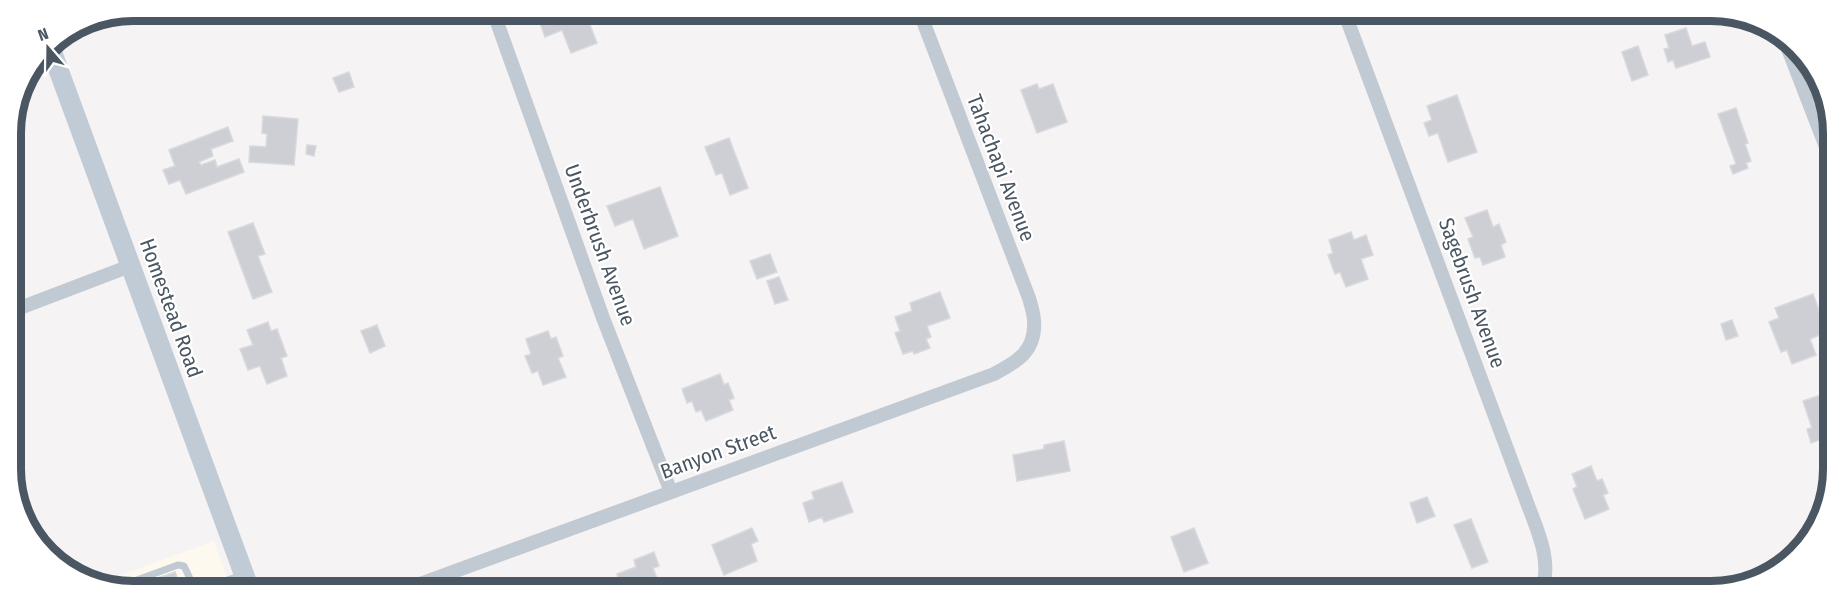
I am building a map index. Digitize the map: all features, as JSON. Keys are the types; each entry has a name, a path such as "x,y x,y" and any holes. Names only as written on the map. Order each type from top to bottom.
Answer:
{"main road":[{"name":"Homestead Road","path":"53,55 247,581"}],"street":[{"name":"Underbrush Avenue","path":"497,21 603,318 671,492"},
{"name":"Tahachapi Avenue","path":"923,21 1029,298 1035,321 1031,341"},
{"name":"Sagebrush Avenue","path":"1348,21 1545,554 1544,581"},
{"path":"1790,54 1823,139"},
{"path":"21,308 130,266"},
{"name":"Banyon Street","path":"428,581 994,374 1017,362 1027,351 1031,341"}],"lane":[{"path":"134,581 178,565 184,566 191,581"}],"shaded area":[{"path":"214,541 228,581 133,581 111,579"}],"building":[{"path":"545,21 588,21 597,43 571,53 562,30 545,37 540,23"},
{"path":"1686,28 1692,46 1705,42 1710,57 1676,68 1673,60 1668,62 1664,49 1669,48 1665,35"},
{"path":"1638,46 1648,75 1632,81 1622,52"},
{"path":"349,72 354,87 339,92 333,78"},
{"path":"1037,84 1039,89 1053,84 1067,122 1037,133 1021,90"},
{"path":"1457,95 1477,152 1448,162 1438,133 1429,136 1424,123 1432,120 1427,106"},
{"path":"1736,108 1748,143 1745,144 1751,161 1746,163 1748,168 1733,174 1730,166 1736,164 1718,114"},
{"path":"263,116 298,119 294,165 249,162 250,146 266,147 267,134 262,133"},
{"path":"228,127 233,141 211,149 213,156 199,162 201,165 215,160 217,167 239,159 244,172 186,194 180,180 169,184 163,170 175,166 169,150"},
{"path":"729,138 748,188 730,195 722,173 716,175 705,147"},
{"path":"307,145 316,146 314,156 306,154"},
{"path":"660,187 678,236 644,249 633,219 615,226 607,206"},
{"path":"1487,210 1493,227 1499,224 1506,242 1501,245 1505,257 1483,265 1480,257 1475,258 1468,239 1473,237 1465,218"},
{"path":"253,223 265,254 258,256 272,292 253,299 228,232"},
{"path":"1351,232 1354,240 1366,235 1373,255 1361,259 1368,279 1346,287 1340,272 1335,274 1328,255 1333,253 1329,240"},
{"path":"770,254 777,272 757,279 750,261"},
{"path":"779,277 788,300 775,304 767,281"},
{"path":"940,292 950,318 927,326 931,337 926,339 930,348 914,354 913,351 903,354 895,333 900,331 895,317 912,311 910,303"},
{"path":"1813,294 1823,321 1823,334 1810,339 1816,355 1792,364 1787,350 1781,352 1769,322 1779,318 1775,308"},
{"path":"1732,320 1738,336 1726,340 1721,324"},
{"path":"268,322 271,331 277,329 287,356 281,358 287,376 267,384 260,366 248,370 240,349 253,345 247,330"},
{"path":"377,325 385,346 370,353 361,331"},
{"path":"548,331 551,339 556,337 563,356 558,358 566,377 543,385 538,371 532,373 525,356 531,354 526,339"},
{"path":"720,374 724,385 728,383 734,398 729,400 733,410 706,421 701,410 696,412 692,401 687,403 682,389"},
{"path":"1823,394 1823,439 1811,443 1807,429 1812,428 1803,401"},
{"path":"1064,441 1070,471 1017,481 1013,455 1044,449 1044,445"},
{"path":"1591,466 1597,481 1602,479 1608,493 1603,495 1609,509 1585,519 1573,489 1577,487 1572,474"},
{"path":"842,482 853,512 824,522 822,517 809,522 803,503 814,499 812,492"},
{"path":"1427,497 1435,516 1417,523 1410,503"},
{"path":"1471,519 1488,562 1472,568 1454,525"},
{"path":"752,528 758,541 751,544 757,561 724,575 712,545"},
{"path":"1194,528 1208,563 1184,572 1171,537"},
{"path":"654,552 659,566 653,568 658,581 619,581 617,574 636,567 634,560"},
{"path":"175,572 179,581 150,581"}]}
